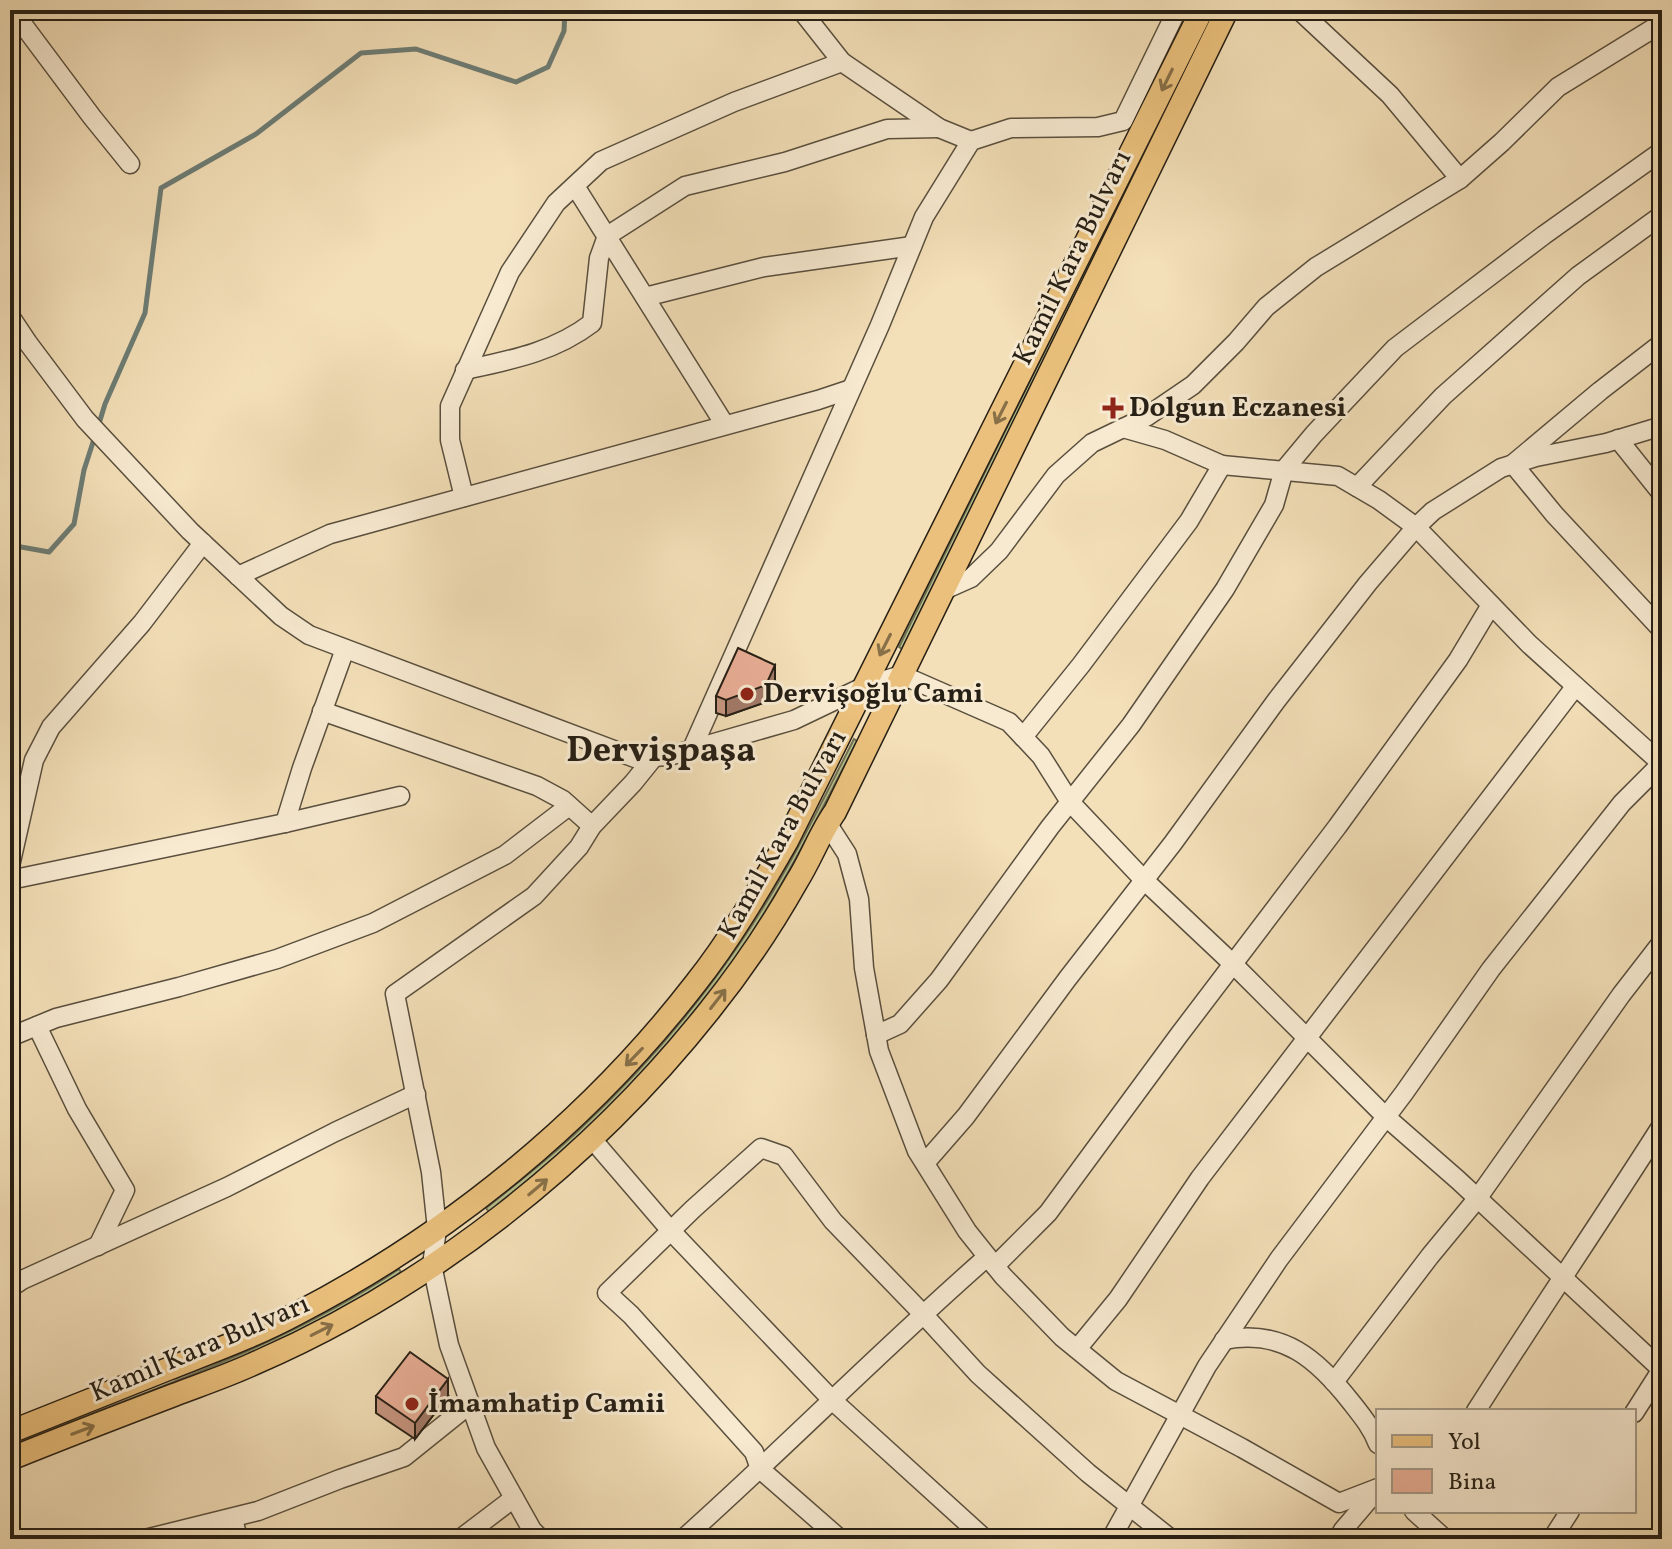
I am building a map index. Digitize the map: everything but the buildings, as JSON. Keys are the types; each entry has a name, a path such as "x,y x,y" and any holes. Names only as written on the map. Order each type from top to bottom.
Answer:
{"main road":[{"name":"Kamil Kara Bulvarı","path":"10,1432 236,1342 370,1273 437,1229 505,1178 585,1106 650,1039 697,982 769,872 813,790 1202,10"},
{"name":"Kamil Kara Bulvarı","path":"10,1459 263,1360 340,1321 432,1265 512,1208 592,1139 661,1067 725,991 776,918 835,812 1227,10"}],"street":[{"path":"12,10 130,164"},
{"path":"801,10 842,62 939,128 971,141 1011,128 1098,127 1123,121 1177,10"},
{"path":"1299,10 1390,95 1460,179"},
{"path":"944,590 971,578 999,551 1056,475 1092,443 1146,417 1193,385 1266,307 1316,267 1460,179 1558,87 1662,23"},
{"path":"464,497 450,440 450,406 510,272 556,203 601,161 734,102 842,62"},
{"path":"465,370 535,354 580,333 592,323 599,258 607,236 685,186 785,162 887,129 939,128"},
{"path":"692,749 880,325 924,217 971,141"},
{"path":"876,1035 900,1024 939,980 1070,802 1131,725 1225,589 1274,505 1284,470 1314,434 1395,348 1544,235 1662,151"},
{"path":"575,186 725,425"},
{"path":"1357,487 1443,396 1578,276 1662,215"},
{"path":"645,297 764,267 912,246"},
{"path":"10,316 85,419 203,543 281,616 309,635 635,758 669,756 794,720 865,686 902,675 1009,722 1041,756 1070,802 1144,880 1386,1117 1662,1370 1636,1410"},
{"path":"1513,464 1662,343"},
{"path":"238,576 330,534 851,389"},
{"path":"925,1163 966,1116 1285,689 1416,527 1433,511 1501,468 1662,426"},
{"path":"1111,1539 1207,1366 1279,1259 1386,1117 1491,969 1622,803 1662,764 1575,687 1416,527 1379,500 1338,476 1222,465 1165,440 1123,428"},
{"path":"1618,439 1662,494"},
{"path":"1513,464 1554,514 1662,630"},
{"path":"1023,737 1189,521 1222,465"},
{"path":"10,866 34,760 51,727 142,623 203,543"},
{"path":"683,1539 923,1314 1048,1213 1337,827 1458,660 1491,605"},
{"path":"285,823 345,649"},
{"path":"1077,1349 1118,1299 1200,1178 1575,687"},
{"path":"322,711 537,786 563,800 592,826"},
{"path":"541,1539 532,1530 486,1448 449,1345 432,1265 437,1229 431,1172 395,994 534,896 654,757"},
{"path":"10,880 400,796"},
{"path":"10,1037 56,1018 277,959 373,923 505,855 569,806"},
{"path":"827,823 847,854 859,899 864,968 884,1065 917,1151 967,1231 991,1261 1062,1337 1116,1381 1339,1503 1376,1489"},
{"path":"1334,1382 1477,1199 1662,942"},
{"path":"37,1026 77,1109 125,1190 98,1246"},
{"path":"10,1288 227,1187 416,1094"},
{"path":"1477,1409 1662,1125"},
{"path":"592,1139 671,1231 832,1400 985,1539"},
{"path":"840,1539 760,1469 754,1452 631,1315 607,1293 761,1148 784,1156 833,1221 978,1374 1088,1473 1171,1539"},
{"path":"1224,1340 1239,1337 1282,1342 1315,1362 1373,1430 1376,1438"},
{"path":"145,1539 258,1511 404,1457 470,1404"},
{"path":"1338,1539 1376,1490"},
{"path":"460,1539 514,1498"},
{"path":"1416,1513 1445,1539"},
{"path":"1552,1539 1569,1513"},
{"path":"233,1518 238,1539"}],"green space":[{"path":"1212,10 1216,10 902,649 899,647"},
{"path":"854,739 857,741 786,876 721,978 614,1103 564,1150 489,1212 486,1208 601,1109 702,995 770,896"},
{"path":"399,1269 401,1272 378,1288 260,1350 10,1449 10,1445 160,1388 258,1346 307,1323"}],"waterway":[{"path":"98,427 145,313 161,188 256,134 361,53 416,49 516,82 548,67 564,31 565,10"},
{"path":"10,545 49,552 74,524 84,470 95,436"}],"place":[{"name":"Dolgun Eczanesi","path":"1113,408"},
{"name":"Dervişoğlu Cami","path":"747,694"},
{"name":"İmamhatip Camii","path":"412,1404"}],"district":[{"name":"Dervişpaşa","path":"661,752"}]}
